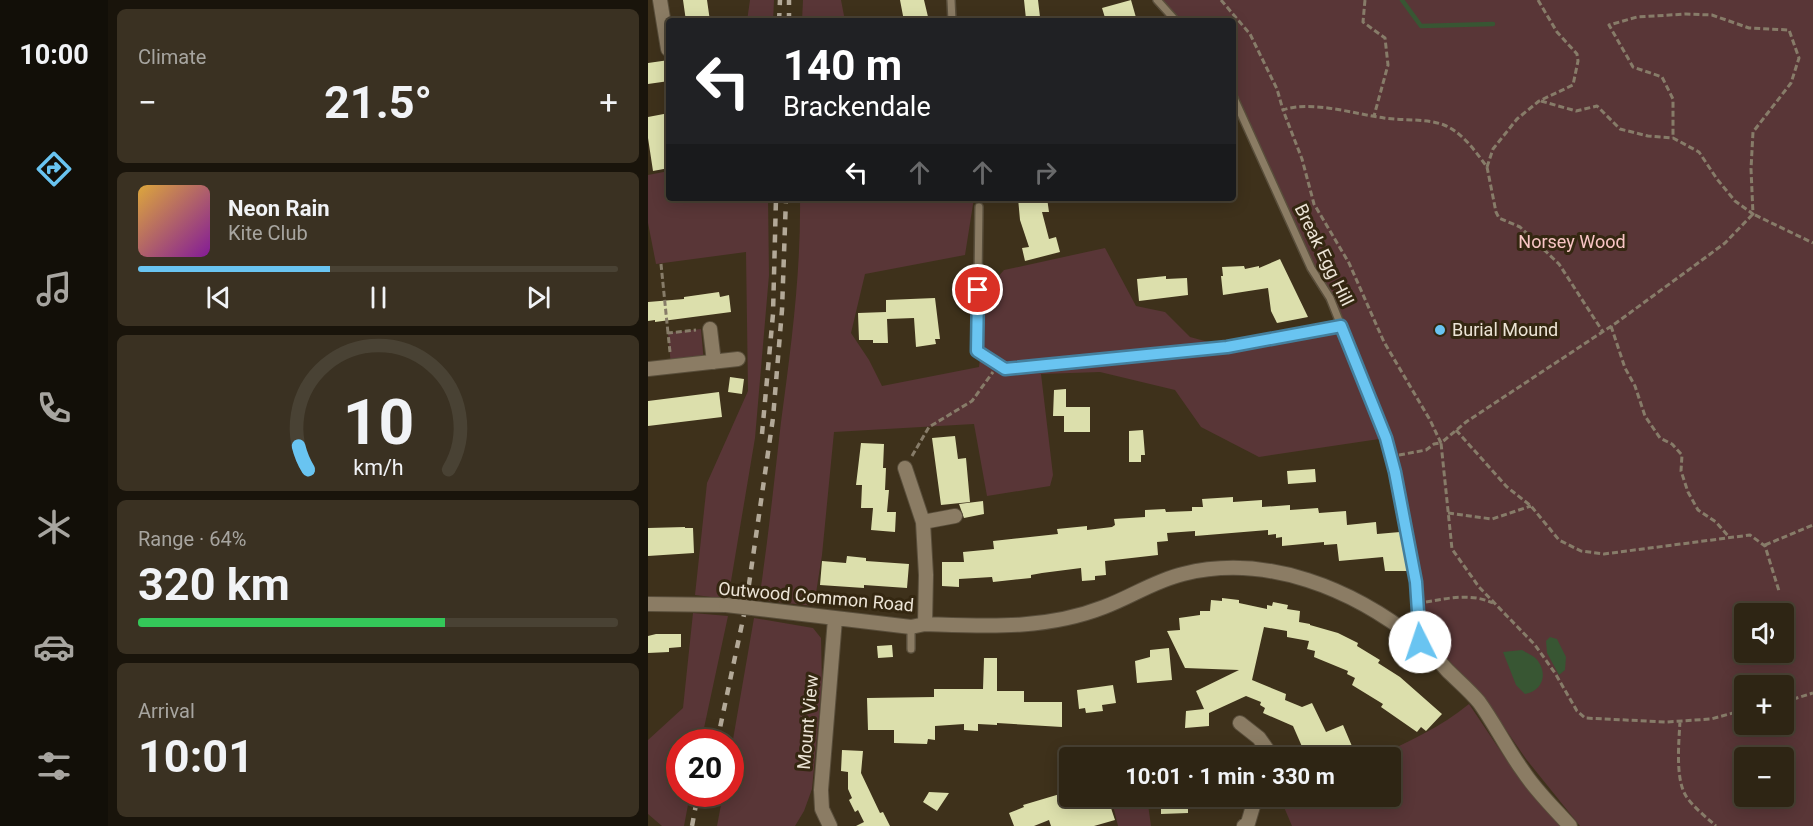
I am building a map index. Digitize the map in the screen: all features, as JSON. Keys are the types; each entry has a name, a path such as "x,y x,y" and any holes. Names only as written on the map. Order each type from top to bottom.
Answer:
{"street":[{"path":"660,0 666,37"},
{"path":"710,328 714,362"},
{"path":"648,369 738,359"},
{"path":"905,468 923,522 926,564 925,624"},
{"path":"923,522 955,516"},
{"name":"Outwood Common Road","path":"648,604 726,605 911,627 925,624 1018,626 1044,623 1104,607 1156,582 1184,573 1217,568 1245,568 1291,575 1328,586 1378,612 1420,642 1478,701 1524,774 1570,826"},
{"name":"Mount View","path":"830,826 822,809 821,790 834,619"},
{"path":"1240,723 1266,747"},
{"path":"1244,826 1248,822 1253,807"}],"lane":[{"path":"951,0 952,18"},
{"path":"1157,0 1173,18"},
{"name":"Break Egg Hill","path":"1236,103 1311,268 1330,298 1386,438 1404,515 1416,582 1420,642"},
{"path":"979,207 977,351 1005,369 1227,347 1341,326"},
{"path":"911,627 911,649"}],"path":[{"path":"1221,0 1250,34 1277,89 1298,148 1314,204 1349,263 1384,342 1441,443 1452,549 1479,587 1535,645 1555,673 1577,711 1585,718 1666,722 1711,719 1734,713"},
{"path":"1365,0 1363,22 1385,38 1388,65 1374,116"},
{"path":"1487,167 1493,149 1517,119 1539,101 1573,85 1578,61 1577,54 1557,32 1538,0"},
{"path":"1391,456 1426,450 1434,444 1441,443 1466,422 1611,327 1725,243 1753,214 1751,169 1753,132 1791,83 1799,58 1789,30 1749,28 1712,15 1686,14 1637,17 1609,25 1633,68 1662,77 1672,99 1673,138"},
{"path":"1539,101 1576,111 1597,106 1620,129 1648,136 1673,138 1699,152 1735,201 1753,214 1813,243"},
{"path":"1283,110 1310,107 1384,118 1417,119 1446,125 1466,141 1487,167 1499,218 1520,227 1559,264 1603,332"},
{"path":"661,264 671,366"},
{"path":"1611,327 1645,416 1660,438 1672,444 1682,455 1682,471 1688,492 1698,510 1716,522 1730,538"},
{"path":"668,333 710,328"},
{"path":"905,468 929,427 972,401 998,365"},
{"path":"1456,430 1507,487 1531,506 1559,540 1581,551 1604,554 1750,535 1765,546 1779,591"},
{"path":"1448,513 1492,519 1531,506"},
{"path":"1765,546 1813,525"},
{"path":"1422,602 1471,597 1483,598 1497,605"},
{"path":"1794,699 1813,693"},
{"path":"1680,721 1678,747 1683,790 1687,798 1716,826"}],"green space":[{"path":"750,0 774,0 773,18 747,18"},
{"path":"803,0 841,0 844,18 802,18"},
{"name":"Norsey Wood","path":"1157,0 1813,0 1813,826 1580,826 1526,759 1482,695 1427,638 1415,550 1396,457 1345,322 1294,226 1236,101 1236,18 1172,18"},
{"path":"666,172 666,201 768,201 769,275 755,438 728,599 695,595 707,483 748,391 746,252 656,264 648,223 648,175"},
{"path":"800,201 974,201 965,255 865,274 851,333 869,360 882,386 979,367 988,288 1004,270 1105,248 1136,306 1165,312 1190,337 1227,347 1341,326 1386,438 1259,457 1201,427 1175,390 1100,372 1041,374 1053,475 1050,486 987,496 974,424 834,432 822,555 814,606 759,600 795,310"},
{"path":"701,329 704,363 671,366 668,333"},
{"path":"693,613 728,616 704,729 666,729 666,807 688,807 684,826 662,826 648,814 648,740 683,708"},
{"path":"754,618 813,628 821,638 822,684 812,789 804,811 795,826 717,826 721,807 744,807 744,729 735,729"},
{"path":"1469,704 1520,780 1562,826 1292,826 1284,807 1401,807 1401,747 1397,747 1436,727"},
{"path":"1113,807 1148,807 1151,826 1118,826"}],"shaded area":[{"path":"1550,637 1557,639 1566,657 1565,670 1559,675 1547,653 1546,641"},
{"path":"1522,650 1537,659 1543,672 1542,682 1536,690 1525,694 1516,685 1503,652"}],"building":[{"path":"683,0 707,0 710,18 686,18"},
{"path":"900,0 924,0 928,18 903,18"},
{"path":"1024,0 1038,0 1040,17 1026,18"},
{"path":"1131,0 1136,18 1105,18 1102,8"},
{"path":"666,60 666,81 648,84 648,63"},
{"path":"666,114 666,169 653,171 648,138 648,117"},
{"path":"1018,201 1047,201 1049,212 1042,212 1049,239 1056,237 1060,252 1025,261 1022,248 1029,247 1020,220"},
{"path":"1280,259 1308,317 1277,323 1271,311 1268,288 1223,295 1222,267 1244,266 1245,269 1259,266 1259,268"},
{"path":"1166,276 1166,279 1187,278 1188,295 1139,301 1137,279"},
{"path":"719,292 720,297 729,295 731,312 648,321 648,302 684,299 684,297"},
{"path":"935,298 940,339 935,339 936,344 916,347 914,318 887,319 888,343 859,340 858,313 886,312 886,300"},
{"path":"730,377 744,379 742,394 728,392"},
{"path":"1066,389 1066,407 1090,407 1090,432 1064,432 1064,416 1053,416 1054,390"},
{"path":"719,392 722,417 648,426 648,401"},
{"path":"1143,430 1145,455 1141,455 1141,462 1129,462 1129,431"},
{"path":"955,436 958,459 966,458 970,502 941,505 932,438"},
{"path":"861,443 884,444 885,490 889,490 887,512 896,512 895,532 871,530 873,508 861,508 862,485 856,485"},
{"path":"1315,469 1316,482 1288,484 1287,471"},
{"path":"1233,497 1233,502 1262,500 1262,507 1290,505 1290,510 1318,508 1319,513 1346,511 1347,525 1376,522 1377,534 1400,532 1407,571 1385,571 1383,557 1339,561 1337,544 1324,545 1324,542 1282,546 1282,537 1276,538 1276,534 1268,535 1268,530 1195,536 1195,531 1167,533 1168,541 1157,542 1158,555 1105,561 1106,575 1095,576 1095,580 1082,581 1081,568 1031,575 1031,578 993,582 992,577 959,579 959,587 942,586 942,562 964,562 963,552 994,549 993,541 1058,534 1057,529 1087,526 1087,530 1112,527 1115,525 1114,519 1145,517 1145,510 1192,511 1192,507 1203,507 1202,499"},
{"path":"983,501 984,514 964,518 959,504"},
{"path":"648,528 693,528 694,553 648,556"},
{"path":"847,556 866,558 866,561 909,564 907,588 820,585 822,561 846,563"},
{"path":"1222,598 1239,600 1239,603 1267,609 1267,605 1272,606 1273,602 1288,605 1287,609 1300,611 1299,622 1338,633 1358,643 1357,646 1380,660 1378,663 1400,677 1442,714 1426,731 1421,727 1417,732 1381,707 1383,704 1352,685 1355,678 1347,674 1348,671 1314,657 1315,651 1307,649 1309,641 1287,637 1287,631 1264,627 1252,680 1286,694 1285,700 1302,707 1312,703 1326,732 1343,725 1352,747 1302,747 1293,726 1263,713 1265,708 1260,705 1261,702 1246,696 1209,713 1209,726 1185,728 1186,711 1204,709 1196,691 1239,670 1185,668 1167,631 1180,630 1179,618 1200,615 1200,611 1210,611 1211,600 1222,601"},
{"path":"681,634 681,647 669,648 669,652 648,653 648,636"},
{"path":"892,645 893,657 878,658 877,646"},
{"path":"1169,648 1172,680 1137,683 1135,661 1150,657 1150,650"},
{"path":"984,658 997,658 997,691 1024,691 1024,702 1062,702 1062,727 997,723 997,725 978,724 978,731 964,730 964,724 935,726 935,740 928,739 927,744 894,743 894,730 868,730 867,698 934,697 934,689 983,689"},
{"path":"1113,685 1116,703 1102,705 1103,711 1086,713 1085,708 1079,709 1077,690"},
{"path":"842,750 863,751 861,773 880,813 883,812 890,826 856,826 864,822 858,810 855,812 849,800 852,798 848,789 848,772 841,771"},
{"path":"929,792 949,793 937,811 923,802"},
{"path":"1059,794 1059,807 1111,807 1115,820 1094,826 1051,826 1049,820 1034,826 1014,826 1009,813 1024,807 1023,805"},
{"path":"1161,807 1188,807 1188,813 1161,814"}],"waterway":[{"path":"1402,0 1421,26 1493,24"}],"railway":[{"path":"779,18 780,0"},
{"path":"789,0 789,18"},
{"path":"762,434 773,314 776,201"},
{"path":"720,729 746,605 773,418 782,310 786,201"},
{"path":"692,826 696,807"}],"place":[{"name":"Burial Mound","path":"1440,330"}],"route":[{"path":"978,290 977,351 1005,369 1227,347 1341,326 1386,438 1395,472 1416,582 1420,642"}]}
